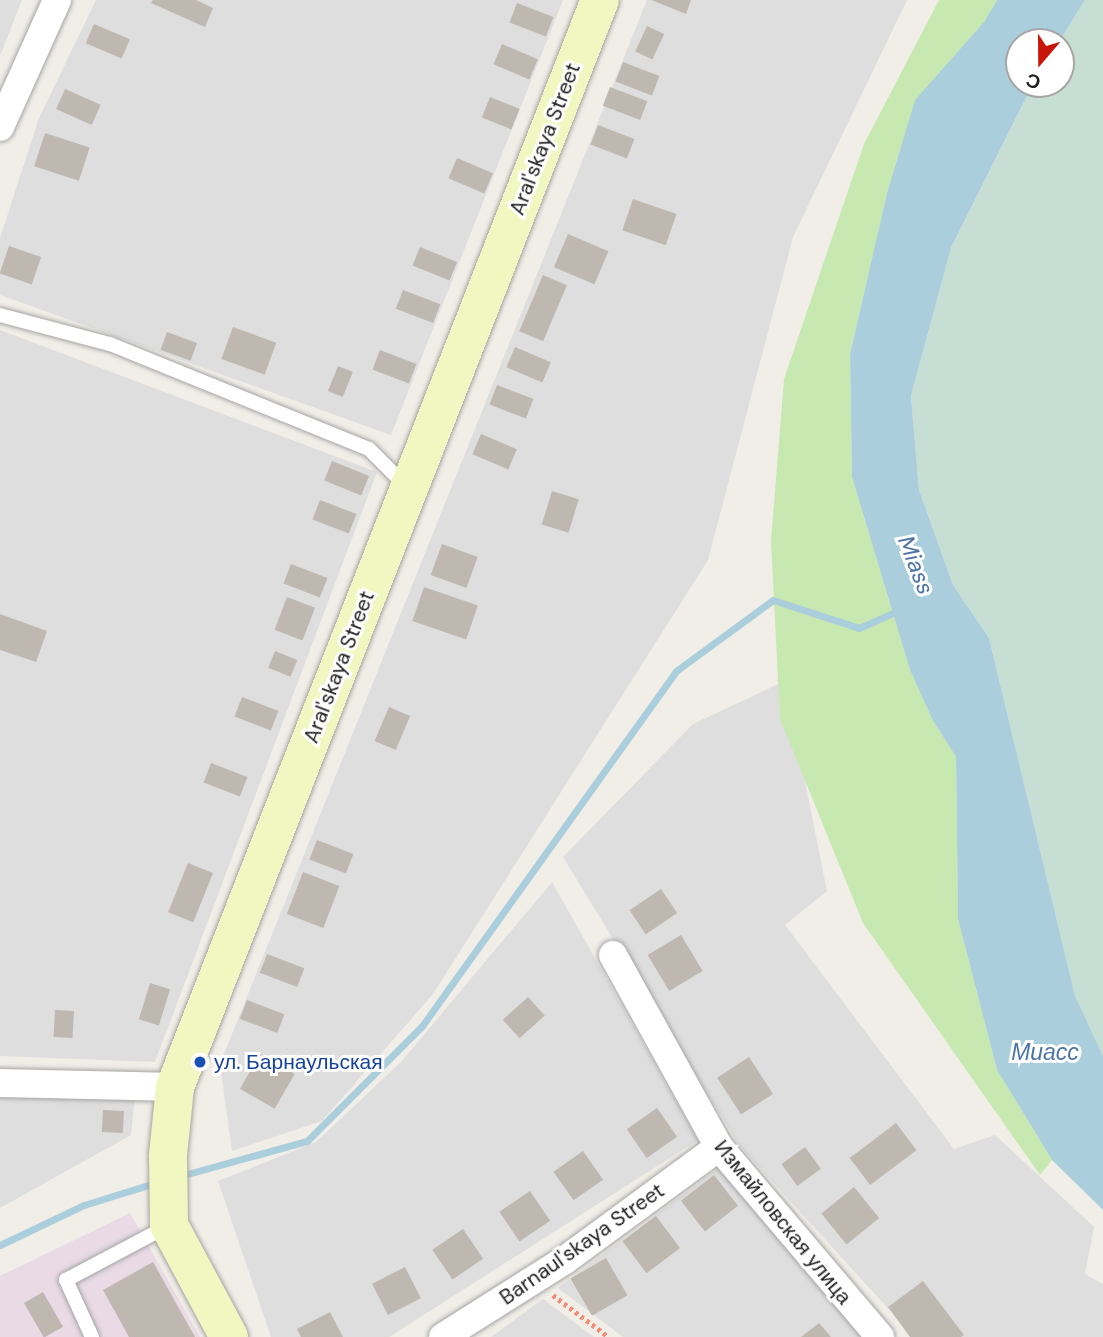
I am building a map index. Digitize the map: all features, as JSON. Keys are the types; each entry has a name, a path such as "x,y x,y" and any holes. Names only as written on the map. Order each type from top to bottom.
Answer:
{"street":[{"path":"0,127 57,0"},
{"name":"Aral'skaya Street","path":"229,1337 168,1216 168,1155 175,1087 600,0"},
{"name":"Измайловская улица","path":"613,955 719,1147 880,1337"},
{"path":"0,1083 175,1087"},
{"name":"Barnaul'skaya Street","path":"443,1337 533,1280 719,1147"}],"lane":[{"path":"0,315 110,344 369,449 409,489"},
{"path":"92,1337 66,1280 168,1216"}],"path":[{"path":"533,1280 609,1337"}],"shaded area":[{"path":"0,0 22,0 0,56"},
{"path":"96,0 563,0 391,435 0,295 0,238 39,118"},
{"path":"647,0 907,0 793,237 708,560 433,994 322,1121 232,1151 220,1064"},
{"path":"0,330 377,472 155,1062 0,1056"},
{"path":"785,681 827,891 785,925 954,1149 995,1135 1094,1227 1085,1274 1103,1284 1103,1337 914,1337 739,1145 563,857 693,724"},
{"path":"552,882 698,1140 389,1337 271,1337 218,1181 316,1142 402,1061"},
{"path":"135,1096 131,1135 0,1208 0,1097"},
{"path":"720,1167 866,1337 623,1337 558,1288"},
{"path":"130,1213 200,1337 0,1337 0,1276"},
{"path":"543,1299 594,1337 491,1337"}],"green space":[{"path":"939,0 997,0 984,22 915,101 887,193 850,354 852,477 910,670 932,719 956,757 958,919 997,1070 1052,1160 1040,1175 863,923 780,719 771,541 784,379 864,144"},
{"path":"1085,0 1103,0 1103,1056 1075,997 989,638 953,585 919,490 911,396 951,248 1026,98 1075,98 1075,28 1068,28"}],"water":[{"name":"Миасс","path":"997,0 1085,0 1068,28 1005,28 1005,98 1026,98 951,248 911,396 919,490 953,585 989,638 1075,996 1103,1056 1103,1210 1052,1160 997,1070 958,919 956,757 932,719 910,670 852,477 850,354 887,193 915,100 984,22"}],"building":[{"path":"153,0 196,0 213,8 205,27 151,3"},
{"path":"651,0 691,0 686,14"},
{"path":"517,3 553,17 546,37 509,23"},
{"path":"94,24 130,39 122,59 86,43"},
{"path":"647,26 664,34 652,59 635,51"},
{"path":"502,44 538,59 529,79 493,64"},
{"path":"623,62 659,76 652,96 615,82"},
{"path":"610,87 647,101 640,120 603,106"},
{"path":"65,89 101,105 92,125 56,109"},
{"path":"490,97 520,109 511,129 482,117"},
{"path":"598,125 634,139 627,159 590,145"},
{"path":"45,133 90,148 79,181 34,166"},
{"path":"457,158 493,173 484,193 448,178"},
{"path":"633,199 676,214 666,245 622,230"},
{"path":"568,234 609,251 594,284 554,267"},
{"path":"9,246 41,257 32,284 0,274"},
{"path":"420,247 457,262 450,281 413,266"},
{"path":"543,275 567,285 543,341 519,331"},
{"path":"403,290 440,304 433,323 396,309"},
{"path":"233,327 276,343 265,375 221,359"},
{"path":"167,332 197,343 191,361 161,350"},
{"path":"515,347 551,362 542,382 506,367"},
{"path":"380,350 416,364 409,384 372,370"},
{"path":"338,366 353,372 343,397 328,391"},
{"path":"497,385 533,399 526,419 489,405"},
{"path":"481,434 517,449 508,469 472,454"},
{"path":"332,461 369,476 361,495 324,480"},
{"path":"552,491 579,499 569,533 542,524"},
{"path":"320,500 356,514 349,534 312,520"},
{"path":"442,544 478,557 466,588 431,575"},
{"path":"291,564 327,578 320,598 283,584"},
{"path":"424,587 478,606 466,640 412,621"},
{"path":"287,597 315,608 302,640 274,630"},
{"path":"0,614 47,631 36,662 0,650"},
{"path":"275,651 297,660 291,677 268,668"},
{"path":"242,697 278,711 271,731 234,717"},
{"path":"389,707 410,716 396,750 375,741"},
{"path":"211,763 247,777 240,797 203,783"},
{"path":"317,840 353,854 346,874 309,860"},
{"path":"188,863 213,873 193,922 168,912"},
{"path":"303,872 339,886 323,928 287,914"},
{"path":"661,889 677,913 646,934 629,910"},
{"path":"681,935 703,971 669,991 648,955"},
{"path":"267,954 304,968 297,987 260,973"},
{"path":"150,983 170,989 159,1025 139,1019"},
{"path":"528,997 545,1016 519,1038 503,1020"},
{"path":"247,1000 284,1014 277,1033 240,1019"},
{"path":"55,1010 74,1011 73,1038 54,1037"},
{"path":"260,1054 295,1074 275,1109 240,1089"},
{"path":"749,1057 773,1094 741,1115 717,1078"},
{"path":"657,1108 677,1137 647,1158 627,1129"},
{"path":"103,1110 124,1111 123,1133 102,1132"},
{"path":"896,1123 916,1150 870,1185 850,1158"},
{"path":"805,1147 821,1169 797,1186 782,1164"},
{"path":"583,1151 603,1180 574,1200 554,1172"},
{"path":"714,1175 738,1206 705,1232 681,1201"},
{"path":"854,1187 879,1218 847,1245 821,1213"},
{"path":"530,1191 550,1221 519,1242 499,1212"},
{"path":"656,1216 680,1248 647,1273 622,1241"},
{"path":"463,1229 483,1259 452,1280 432,1250"},
{"path":"606,1258 628,1295 592,1316 570,1278"},
{"path":"153,1262 195,1337 129,1337 103,1290"},
{"path":"405,1267 421,1298 388,1315 372,1284"},
{"path":"923,1281 964,1335 910,1337 888,1307"},
{"path":"43,1292 63,1327 44,1337 24,1303"},
{"path":"330,1312 343,1337 301,1337 297,1329"},
{"path":"819,1323 831,1337 801,1337"}],"waterway":[{"path":"180,1176 307,1141 422,1026 676,671 773,600 859,628 900,610"},
{"path":"0,1245 84,1205 158,1182"}],"place":[{"name":"ул. Барнаульская","path":"200,1062"}],"water label":[{"name":"Miass","path":"916,565"}]}
